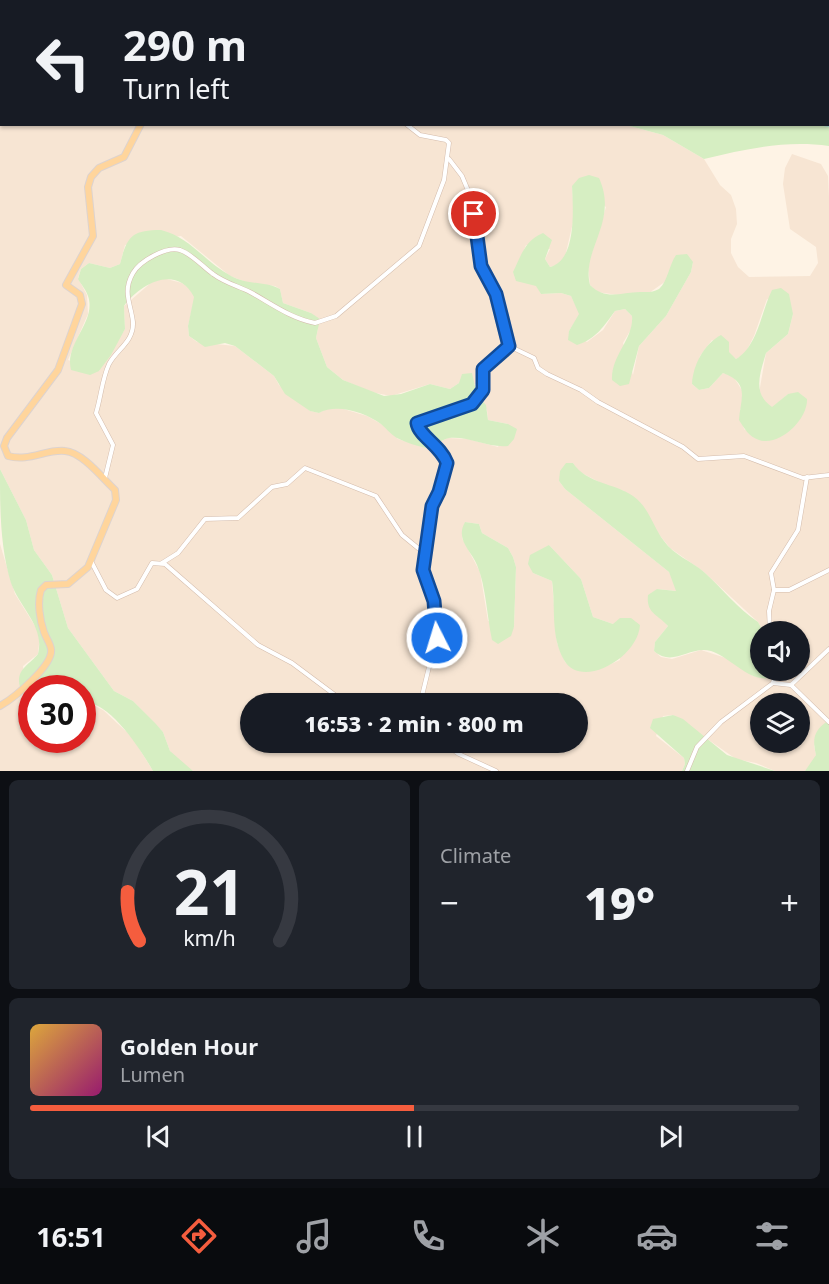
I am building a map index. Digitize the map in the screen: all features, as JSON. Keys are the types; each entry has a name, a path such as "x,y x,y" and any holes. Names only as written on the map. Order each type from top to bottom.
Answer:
{"main road":[{"path":"0,706 19,692 50,660 51,647 44,632 40,605 43,588 51,584 68,584 92,563 116,500 115,490 105,479 68,451 20,458 8,456 4,446 7,438 57,370 82,304 82,298 68,288 67,282 93,236 88,187 91,177 99,168 124,157 140,126"}],"street":[{"path":"105,479 113,446 96,413 110,362 129,341 133,321 126,297 134,272 143,263 168,250 180,250 215,276 248,291 271,306 307,321 323,323 336,316 419,246 444,180 449,159 449,143 446,140 420,135 409,126"},
{"path":"449,159 462,176 472,200 481,266 496,294 509,346"},
{"path":"509,346 534,358 538,368 547,374 581,390 598,402 683,447 698,459 744,456 798,477 829,475"},
{"path":"423,693 438,630 434,601 423,570 424,553 432,506 439,492 447,463 438,446 422,432 417,423 472,404 483,390 483,369 509,346"},
{"path":"161,563 178,553 205,519 238,518 272,488 286,484 301,468 376,496 402,535 424,553"},
{"path":"769,621 769,611 774,590 771,573 798,530 807,477"},
{"path":"92,563 106,590 117,598 137,589 152,562 161,563 184,580 258,645 292,663 332,693"},
{"path":"774,590 789,590 829,570"},
{"path":"791,685 829,649"},
{"path":"687,771 697,747 713,730 773,683 791,685 829,722"},
{"path":"458,753 496,771"}],"shaded area":[{"path":"0,126 630,126 663,135 704,159 720,185 731,195 736,209 737,224 731,239 731,253 738,267 749,277 810,276 818,263 816,247 790,229 783,184 785,168 792,154 821,164 828,176 829,720 814,746 816,755 812,764 805,771 775,771 756,763 736,759 673,715 663,716 656,736 684,758 685,764 682,771 193,771 177,760 170,751 163,732 133,701 114,691 68,628 52,575 34,550 26,520 0,469","holes":["572,186 606,207 588,265 590,285 597,292 618,295 649,293 693,262 691,272 666,316 639,346 633,375 623,343 633,326 632,316 625,309 615,311 603,330 587,342 569,331 580,314 571,296 561,293 541,294 522,255 526,245 550,249 545,259 550,267 559,264 565,257 574,218","181,236 230,276 249,283 275,286 280,289 283,303 311,313 318,329 316,338 327,367 343,380 371,392 391,396 430,384 450,389 459,383 476,384 477,395 487,410 488,420 508,424 498,447 468,439 448,438 426,448 398,439 383,425 367,416 337,407 328,408 319,413 310,411 279,385 274,376 235,346 197,342 189,336 188,326 195,297 182,283 163,278 153,281 124,306 125,329 99,371 68,360 88,314 87,295 78,278 81,269 89,263 110,268 120,264 125,245","767,299 793,314 788,334 766,353 759,393 772,408 788,394 760,440 744,429 740,410 744,402 743,392 733,376 723,373 709,388 699,390 692,384 700,356 712,340 736,359 745,354","573,463 578,471 605,485 624,491 670,548 704,572 757,621 810,621 810,681 750,681 750,674 729,659 701,650 672,659 661,657 654,651 655,642 668,626 661,618 657,589 677,591 674,581 669,572 565,489 559,481","465,522 479,524 482,533 508,548 513,557 516,567 514,628 488,621 480,572 462,538","549,545 581,579 593,617 613,624 620,660 602,668 582,670 572,668 565,662 557,643 552,581 533,573"]},
{"path":"0,544 15,594 40,634 38,654 23,666 24,675 18,675 18,753 96,753 96,706 103,710 132,737 153,771 0,771"}],"green space":[{"path":"630,126 829,126 829,146 781,145 704,159 663,135"},
{"path":"589,175 599,178 605,208 603,222 590,259 590,285 608,294 652,292 662,286 676,255 687,254 693,262 691,272 666,316 639,346 629,384 620,386 612,380 613,371 630,332 632,316 625,309 615,311 594,336 577,345 568,340 569,331 579,314 571,296 561,293 541,294 536,286 516,281 513,272 528,244 543,233 552,240 545,259 550,267 565,255 572,232 572,186 579,178"},
{"path":"151,230 161,230 181,238 213,264 237,279 280,289 283,303 311,313 320,319 316,338 327,367 343,380 384,396 401,394 430,384 450,389 459,383 462,374 472,373 477,395 486,405 488,420 508,424 517,429 514,439 508,446 501,446 449,438 426,448 396,438 381,424 350,410 334,409 319,413 310,411 285,394 274,376 235,346 225,343 205,347 189,336 188,326 194,297 187,287 178,281 169,279 149,284 124,306 125,329 99,371 90,375 71,370 72,351 85,324 90,306 87,294 78,279 81,269 89,263 110,268 120,264 125,247 132,237"},
{"path":"781,288 789,294 793,314 788,334 766,353 760,376 760,389 766,402 772,407 788,394 798,392 807,399 803,415 798,423 784,435 767,441 752,437 739,420 742,393 741,387 732,377 723,373 709,388 699,390 692,384 700,356 709,344 721,335 729,342 729,352 736,359 743,353 754,337 772,290"},
{"path":"566,463 573,463 593,479 633,496 647,511 668,546 704,572 757,621 750,621 750,674 711,651 703,650 668,657 661,656 654,651 655,642 668,626 651,610 648,595 657,589 676,591 669,572 565,489 559,481 560,471"},
{"path":"0,469 26,520 34,550 52,575 68,628 114,691 133,701 155,723 163,732 170,751 193,771 153,771 124,728 104,709 96,705 96,675 20,675 38,654 39,644 35,626 15,592 7,569 1,527"},
{"path":"465,522 479,524 482,533 508,548 516,567 514,627 511,636 498,644 492,640 480,573 463,540 462,528"},
{"path":"549,545 581,579 593,617 613,624 620,618 631,618 640,625 637,637 630,649 608,666 595,671 583,672 572,668 564,660 555,631 552,581 533,573 528,564 530,555"},
{"path":"673,715 683,719 727,755 775,771 682,771 685,764 684,758 650,728 653,719"},
{"path":"829,720 829,771 805,771 816,755 815,735 820,727"}],"route":[{"path":"437,638 434,601 427,587 423,570 432,506 439,492 447,463 438,446 422,432 417,423 419,420 472,404 483,390 483,369 509,346 496,294 481,266 474,214"}]}
